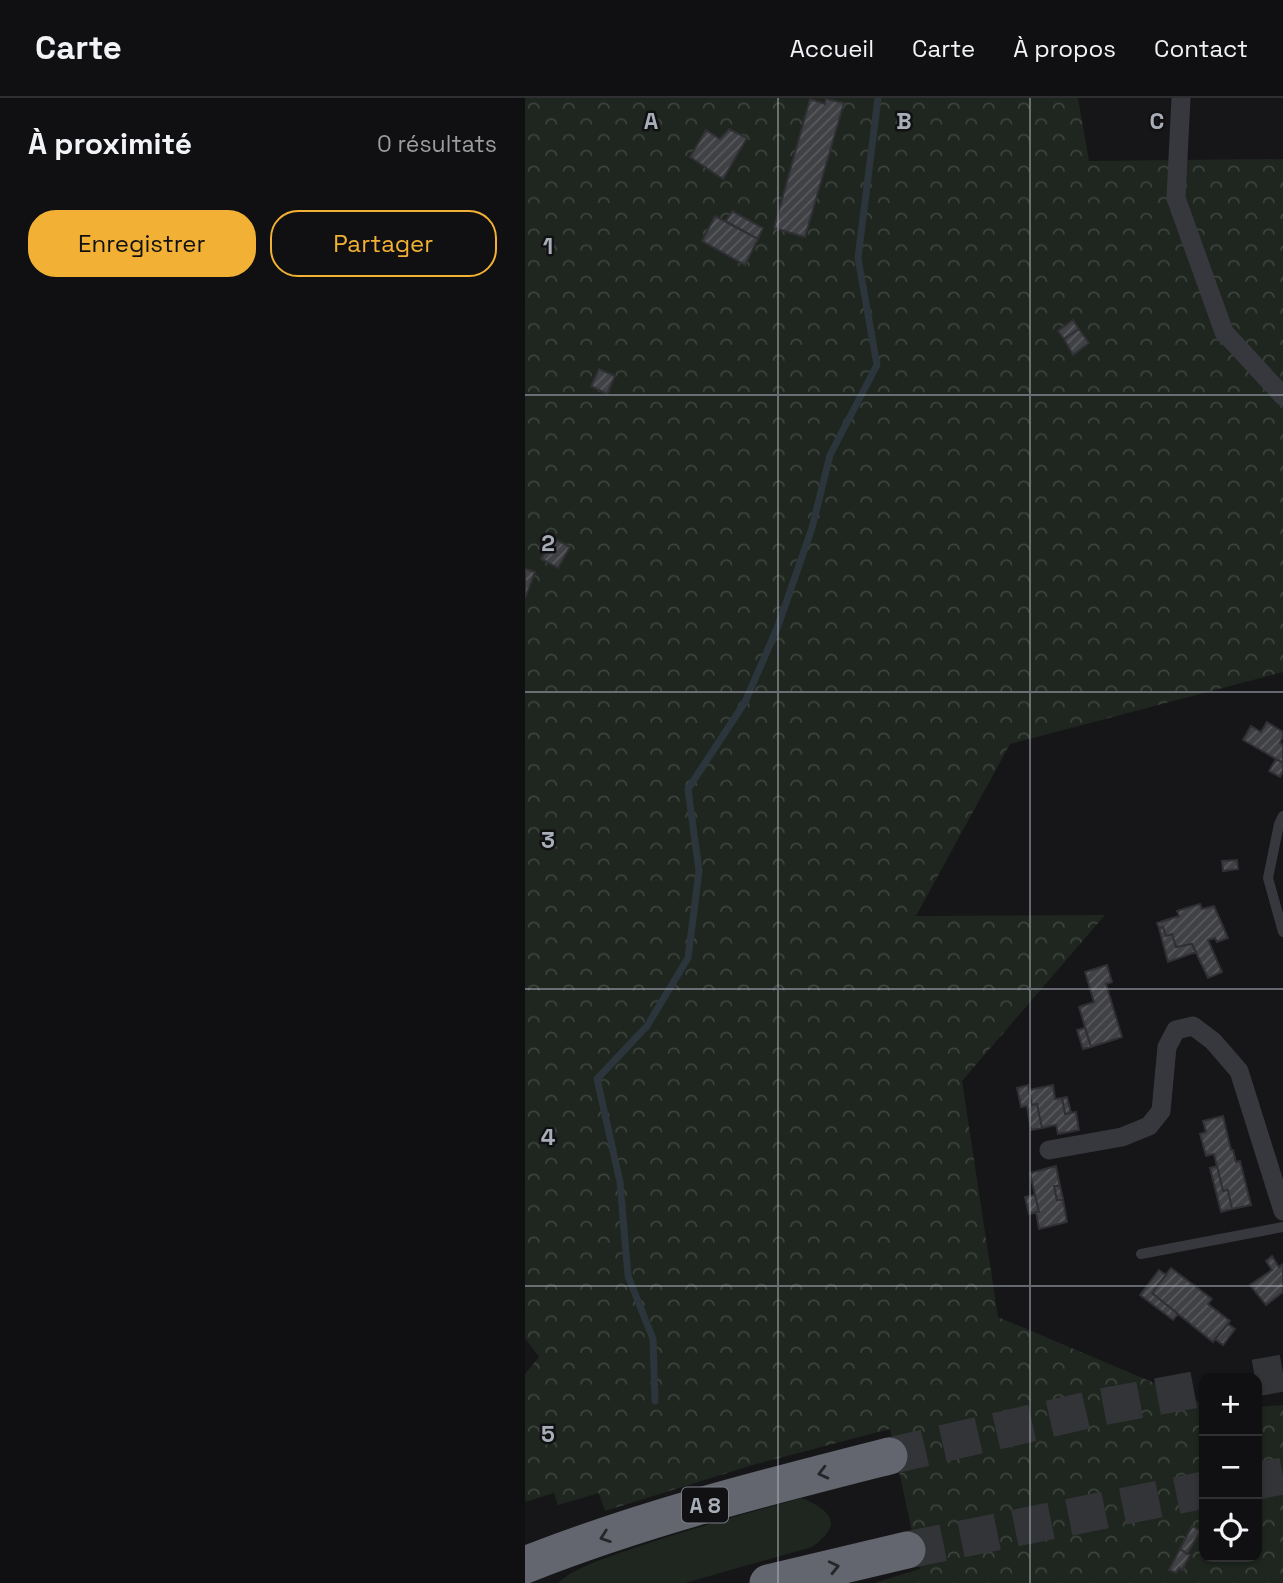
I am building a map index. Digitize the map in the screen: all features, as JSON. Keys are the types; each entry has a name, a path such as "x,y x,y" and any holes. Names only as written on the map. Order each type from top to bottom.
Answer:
{"highway":[{"name":"A 8","path":"525,1565 656,1520 782,1483 889,1456"},
{"path":"768,1583 907,1550"}],"street":[{"path":"1181,98 1176,198 1224,332 1283,396"},
{"path":"1049,1150 1122,1137 1149,1126 1161,1111 1167,1047 1176,1030 1193,1026 1213,1041 1239,1071 1283,1211"}],"lane":[{"path":"1282,820 1268,878 1283,932"},
{"path":"1141,1254 1283,1227"}],"green space":[{"path":"525,98 1078,98 1089,161 1283,159 1283,672 1010,744 916,916 1105,915 962,1081 998,1317 1199,1402 1199,1562 1262,1562 1262,1407 1283,1405 1283,1583 874,1583 920,1569 890,1429 756,1464 605,1511 599,1493 558,1505 554,1493 525,1502 525,1374 539,1357 525,1338"},
{"path":"802,1498 821,1508 830,1519 828,1532 812,1547 685,1583 558,1583 583,1567 631,1549"}],"building":[{"path":"810,99 825,104 826,99 844,103 805,237 774,228"},
{"path":"729,129 747,138 723,179 690,157 706,130 720,139"},
{"path":"732,211 763,228 758,239 726,221"},
{"path":"715,216 758,239 745,265 702,241"},
{"path":"1073,320 1079,329 1064,339 1058,331"},
{"path":"1079,329 1089,343 1073,355 1064,339"},
{"path":"599,369 615,376 607,394 591,386"},
{"path":"553,538 570,547 558,568 541,559"},
{"path":"525,569 535,572 526,596 525,596"},
{"path":"1267,722 1283,732 1280,743 1283,745 1283,763 1243,740 1251,726 1261,732"},
{"path":"1276,759 1283,763 1280,777 1269,771"},
{"path":"1237,860 1238,869 1223,871 1222,861"},
{"path":"1200,904 1202,909 1214,906 1228,938 1217,942 1215,938 1208,940 1222,972 1208,978 1192,944 1176,947 1172,934 1166,936 1163,927 1159,928 1157,923 1179,916 1177,911"},
{"path":"1163,927 1166,936 1172,934 1176,947 1192,944 1196,952 1168,962 1159,928"},
{"path":"1107,965 1112,982 1106,984 1122,1037 1091,1047 1079,1007 1094,1002 1085,972"},
{"path":"1085,1028 1091,1047 1083,1049 1077,1030"},
{"path":"1028,1085 1032,1105 1037,1104 1042,1128 1031,1130 1027,1106 1021,1107 1017,1088"},
{"path":"1053,1085 1055,1099 1062,1098 1065,1114 1076,1112 1079,1130 1058,1134 1056,1125 1042,1128 1037,1104 1032,1105 1029,1090"},
{"path":"1067,1097 1071,1113 1065,1114 1062,1098"},
{"path":"1223,1116 1231,1150 1236,1162 1240,1161 1251,1205 1232,1209 1228,1190 1223,1191 1214,1154 1206,1156 1200,1134 1206,1132 1203,1121"},
{"path":"1056,1166 1060,1186 1054,1186 1057,1200 1063,1199 1067,1222 1039,1229 1036,1212 1039,1212 1030,1173"},
{"path":"1217,1166 1223,1191 1228,1190 1232,1209 1221,1212 1210,1168"},
{"path":"1054,1186 1060,1186 1063,1199 1057,1200"},
{"path":"1035,1195 1039,1212 1029,1214 1025,1197"},
{"path":"1272,1256 1279,1267 1283,1264 1283,1292 1266,1305 1250,1285 1272,1270 1266,1261"},
{"path":"1171,1268 1212,1299 1208,1304 1230,1321 1213,1342 1152,1293"},
{"path":"1159,1270 1166,1275 1152,1293 1178,1314 1173,1320 1140,1295"},
{"path":"1228,1324 1235,1329 1223,1345 1215,1339"},
{"path":"1192,1526 1199,1530 1187,1554 1180,1549"},
{"path":"1180,1549 1190,1555 1182,1570 1179,1568 1176,1573 1169,1570"}],"waterway":[{"path":"655,1401 653,1339 628,1276 620,1182 597,1079 647,1026 688,958 699,871 688,789 745,702 778,626 812,528 830,455 877,365 858,258 878,98"}],"tunnel":[{"path":"1262,1377 1283,1373"},
{"path":"889,1456 1101,1407 1199,1389"},
{"path":"1262,1480 1283,1476"},
{"path":"907,1550 1199,1491"}]}
